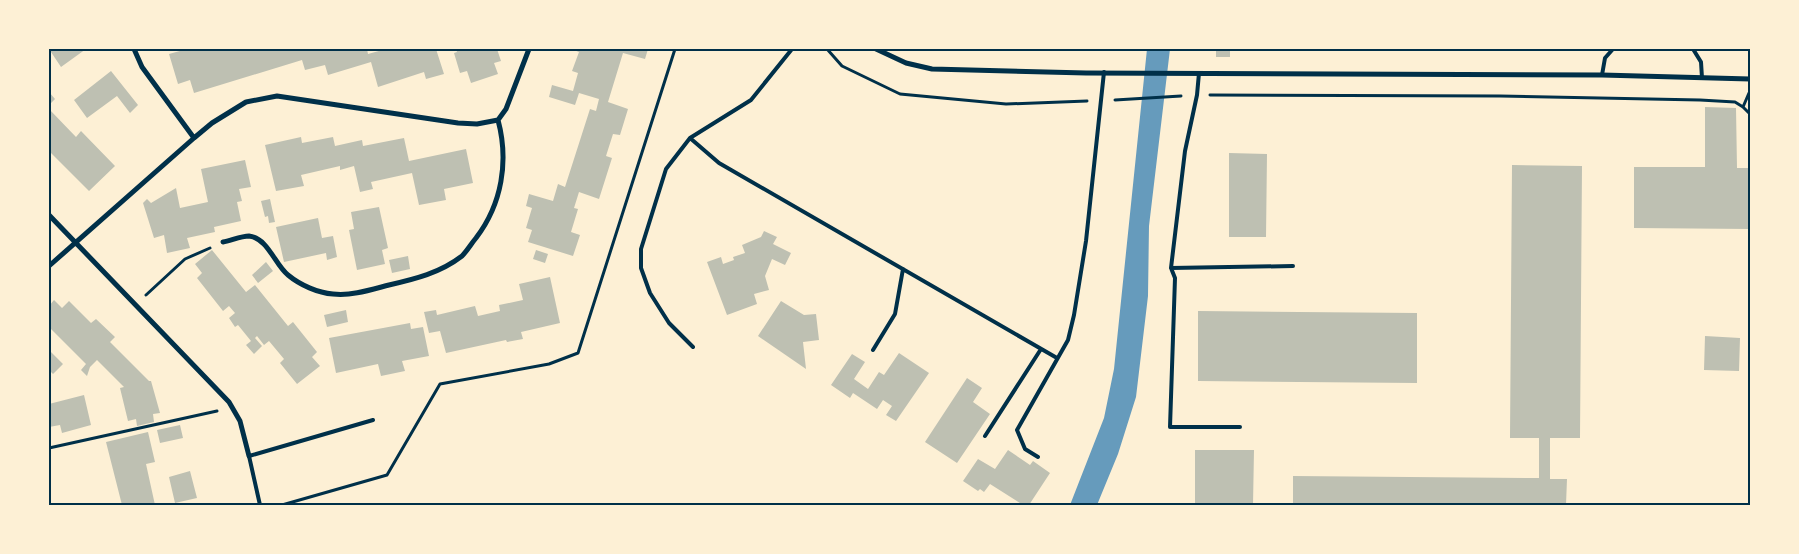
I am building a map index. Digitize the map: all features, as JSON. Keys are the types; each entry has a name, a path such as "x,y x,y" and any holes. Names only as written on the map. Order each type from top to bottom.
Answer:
{"street":[{"path":"134,49 142,67 194,138"},
{"path":"49,266 212,123 246,102 277,96 458,123 477,124 498,120 506,109 529,49"},
{"path":"876,49 906,63 932,69 1199,73 1602,75 1750,79"},
{"path":"223,242 249,236 267,248 287,274 303,285 330,294 347,295 423,278 463,255 481,232 493,210 502,182 504,156 498,120"},
{"path":"49,215 229,402 240,421 249,456"}],"lane":[{"path":"693,347 669,323 650,293 641,268 641,249 666,169 690,138 751,100 792,49"},
{"path":"1602,75 1605,58 1613,49"},
{"path":"1694,49 1701,62 1702,78"},
{"path":"1038,457 1025,449 1017,430 1068,340 1086,241 1104,72"},
{"path":"1199,73 1197,95 1185,151 1171,268 1175,278 1170,427 1240,427"},
{"path":"690,138 719,163 1057,358"},
{"path":"1171,268 1293,266"},
{"path":"873,350 896,314 903,269"},
{"path":"985,436 1041,348"},
{"path":"260,505 249,456 374,420"}],"path":[{"path":"282,505 387,475 440,384 549,364 578,354 675,49"},
{"path":"827,49 842,66 900,94 1006,104 1102,101 1197,95 1500,96 1735,102 1750,114"},
{"path":"136,304 186,258 223,242"},
{"path":"49,448 232,408"}],"water":[{"path":"1147,49 1170,49 1149,226 1148,296 1136,397 1118,454 1097,505 1070,505 1104,418 1114,369"}],"building":[{"path":"49,49 86,49 61,67"},
{"path":"187,49 367,49 368,54 386,49 436,49 444,74 426,79 424,72 378,87 371,62 328,75 325,65 305,70 302,60 194,93 190,80 178,84 169,54"},
{"path":"456,49 497,49 501,61 494,63 498,74 471,83 467,71 460,73 454,53 457,52"},
{"path":"571,49 648,49 645,59 623,53 608,102 628,109 620,135 613,134 606,156 612,158 599,199 579,192 574,208 578,209 571,232 580,235 573,256 528,242 532,230 526,228 532,208 526,206 529,194 553,201 558,184 565,187 590,109 596,111 599,99 579,93 575,105 549,97 552,85 573,91 578,73 572,71 579,52"},
{"path":"1216,49 1230,49 1230,57 1216,57"},
{"path":"111,71 138,105 130,113 117,96 87,118 74,100"},
{"path":"49,92 55,99 49,105"},
{"path":"1705,107 1736,108 1737,168 1750,168 1750,229 1634,228 1634,167 1705,167"},
{"path":"49,109 76,137 81,131 115,166 89,191 49,151"},
{"path":"301,137 302,143 333,137 335,146 362,140 363,146 404,138 409,161 466,149 473,183 444,189 446,200 419,205 412,173 371,182 373,189 360,192 354,166 340,170 340,166 301,175 304,186 276,191 265,145"},
{"path":"1229,153 1267,154 1266,237 1229,237"},
{"path":"245,160 251,187 239,189 242,201 237,202 241,221 214,227 215,232 187,238 190,248 167,253 164,235 154,238 143,203 147,199 151,203 176,188 180,208 208,202 201,169"},
{"path":"1512,165 1582,166 1580,438 1550,438 1550,479 1567,479 1566,505 1293,505 1293,476 1539,478 1539,438 1510,438"},
{"path":"270,199 275,222 269,223 268,216 265,217 261,201"},
{"path":"379,207 388,248 382,250 385,264 357,270 349,230 354,229 351,212"},
{"path":"318,218 322,238 333,236 337,257 327,260 326,253 284,262 276,227"},
{"path":"764,231 777,237 773,244 791,253 785,265 772,259 765,276 769,290 754,294 757,304 727,315 707,262 721,257 723,264 734,260 733,257 745,253 742,245 761,237"},
{"path":"212,250 246,292 255,285 288,326 293,322 317,352 312,357 320,366 297,384 280,363 284,359 269,341 264,345 257,336 255,338 262,346 254,354 246,345 251,341 238,325 235,327 229,318 235,313 229,306 223,311 197,278 202,273 195,264"},
{"path":"536,250 548,254 545,263 533,259"},
{"path":"408,256 410,269 392,273 389,260"},
{"path":"266,262 273,271 258,283 252,275"},
{"path":"550,277 560,323 521,332 523,339 507,342 506,340 446,353 440,331 429,333 424,312 436,310 437,315 475,306 478,316 500,311 499,305 523,300 519,284"},
{"path":"54,300 62,308 69,301 91,323 96,319 115,337 110,342 151,381 160,413 153,414 154,422 137,426 136,419 128,421 120,388 124,387 97,360 90,367 87,376 81,370 86,364 49,327 49,306"},
{"path":"781,301 804,315 816,314 819,340 803,342 806,369 758,336"},
{"path":"346,310 348,322 327,327 324,315"},
{"path":"1198,311 1417,313 1417,383 1198,381"},
{"path":"410,323 411,329 423,327 429,356 402,361 405,371 381,376 378,364 336,373 329,338"},
{"path":"1705,336 1740,338 1739,371 1704,370"},
{"path":"49,350 63,364 53,374 49,370"},
{"path":"899,353 929,373 896,421 886,415 892,406 883,400 877,409 853,393 850,398 831,385 852,354 865,362 854,379 868,389 879,372 884,375"},
{"path":"967,378 982,388 973,402 990,414 957,463 925,442"},
{"path":"84,395 91,425 62,433 60,425 49,427 49,404"},
{"path":"180,425 183,438 160,443 157,430"},
{"path":"148,432 155,462 146,464 155,505 122,505 106,442"},
{"path":"1008,450 1030,465 1033,461 1050,473 1029,505 1023,505 990,484 984,492 980,489 978,491 963,481 978,459 995,469"},
{"path":"1195,450 1254,450 1253,505 1195,505"},
{"path":"190,471 197,498 175,503 169,477"}]}
